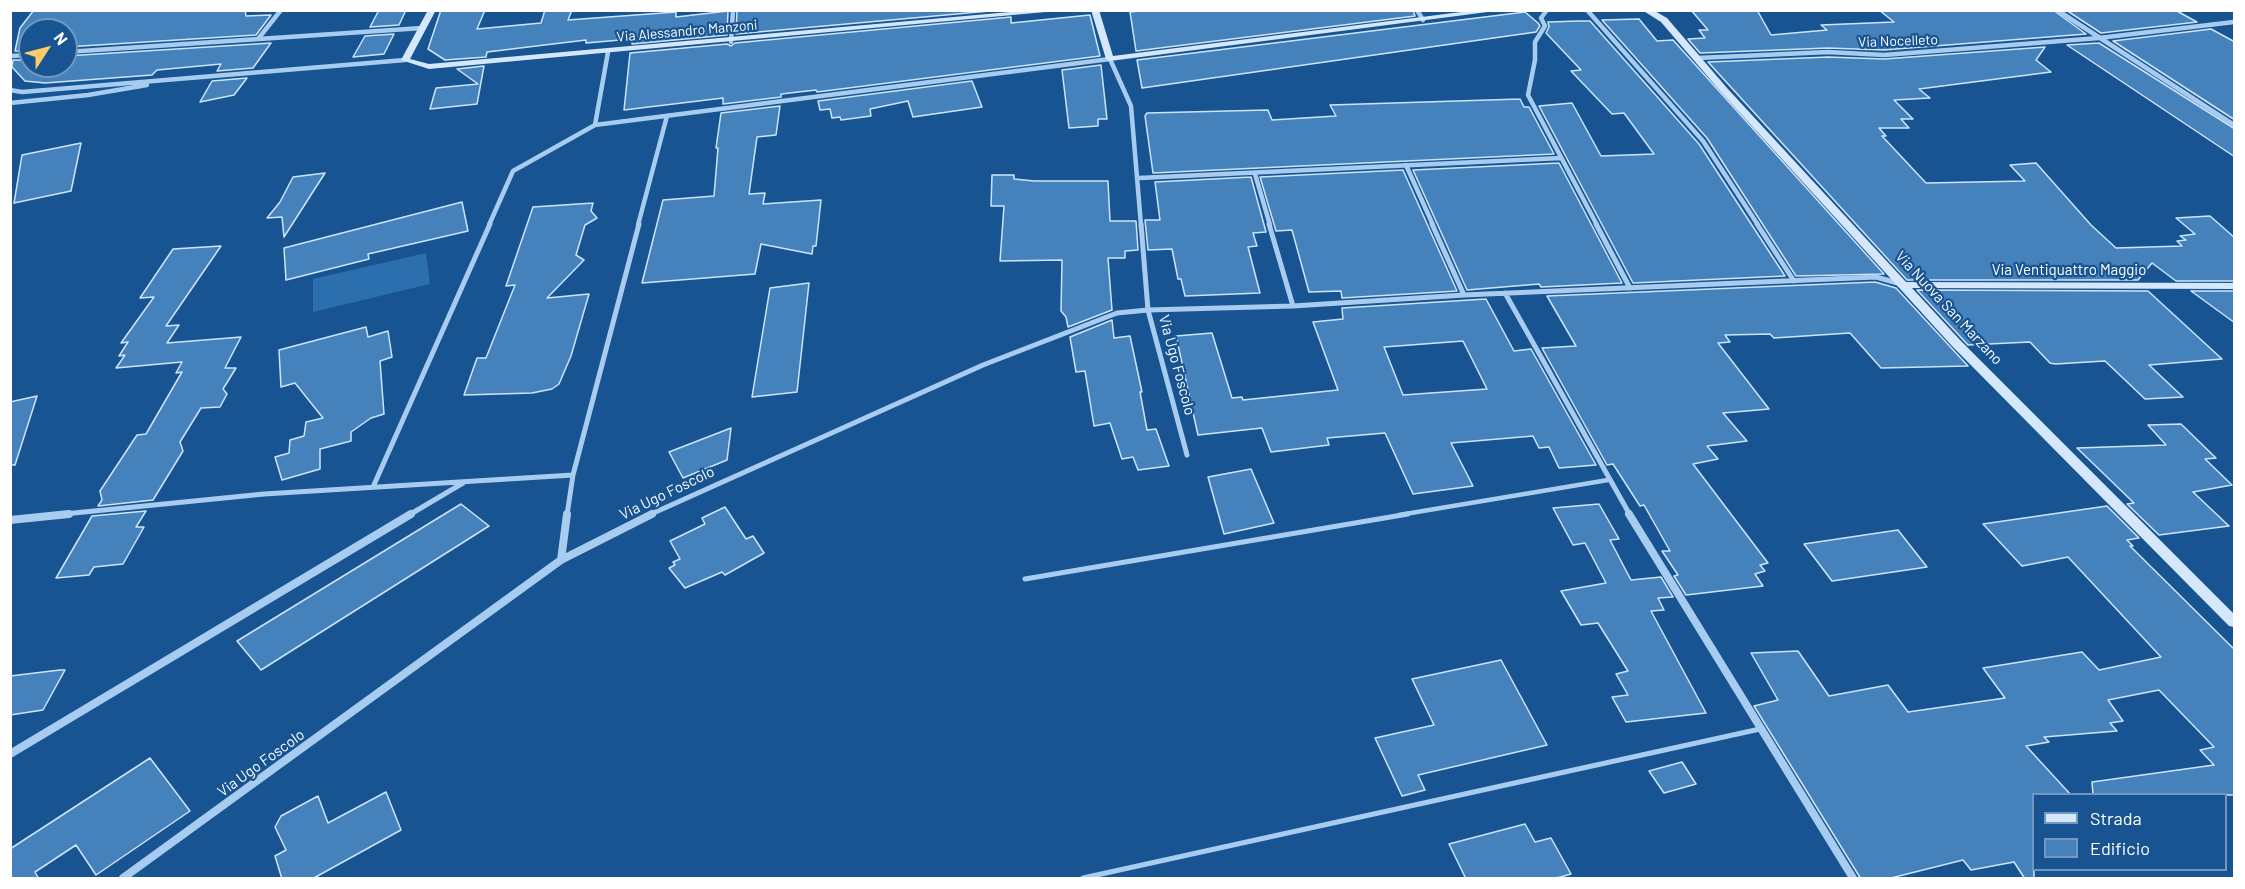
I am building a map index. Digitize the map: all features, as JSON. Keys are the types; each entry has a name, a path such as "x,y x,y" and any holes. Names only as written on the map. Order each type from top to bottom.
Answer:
{"main road":[{"path":"405,60 432,10"},
{"name":"Via Alessandro Manzoni","path":"405,60 429,67 731,42 1064,10"},
{"path":"1095,10 1110,59 1499,10"},
{"name":"Via Nuova San Marzano","path":"1646,10 1664,20 1724,90 1956,343 2235,622"},
{"name":"Via Ventiquattro Maggio","path":"1904,285 2235,286"}],"street":[{"path":"258,39 281,10"},
{"path":"731,42 733,10"},
{"path":"1417,10 1423,20"},
{"path":"1547,10 1541,18 1545,26 1535,42 1535,60 1528,95 1630,288"},
{"path":"1587,10 1702,141 1794,281"},
{"path":"2057,10 2235,125"},
{"name":"Via Nocelleto","path":"1698,58 1828,52 1884,55 2099,38 2235,22"},
{"path":"78,51 422,28"},
{"path":"595,125 608,52"},
{"path":"373,487 513,171 595,125 1110,59 1131,106 1139,178 1148,310 1293,306 1505,293 1876,278 1904,285"},
{"path":"10,90 22,92 405,60"},
{"path":"10,103 113,92 162,81"},
{"path":"561,560 573,476 667,116"},
{"path":"1139,178 1561,158"},
{"path":"1406,165 1464,295"},
{"path":"1255,174 1293,306"},
{"path":"1505,293 1608,480 1854,879"},
{"name":"Via Ugo Foscolo","path":"123,879 561,560 678,501 983,365 1117,313 1148,310 1187,455"},
{"path":"10,520 252,495 573,476"},
{"path":"10,754 466,482"}],"lane":[{"path":"1025,579 1608,480"},
{"path":"1083,879 1760,729"}],"shaded area":[{"path":"426,253 430,284 313,312 313,279"}],"building":[{"path":"34,10 245,10 246,16 271,15 256,35 78,46 78,18 28,18"},
{"path":"379,10 406,10 399,25 370,27"},
{"path":"441,10 485,10 477,29 541,23 545,10 572,10 568,20 676,12 676,17 728,11 727,35 632,44 632,39 586,43 586,40 487,52 486,57 445,60 428,49"},
{"path":"737,10 1001,10 736,34"},
{"path":"1149,10 1413,10 1415,16 1136,51 1130,12"},
{"path":"1691,10 1757,10 1771,35 1827,30 1821,25 1894,22 1879,10 2053,10 2086,34 1884,50 1828,48 1700,53 1688,39 1705,38 1699,30 1708,30"},
{"path":"2066,10 2175,10 2197,22 2101,33"},
{"path":"1525,12 1540,26 1536,32 1142,88 1137,60"},
{"path":"1090,15 1100,56 817,92 816,90 781,94 781,97 723,104 723,98 624,110 630,53 727,44 731,46 735,43 1011,17 1011,23"},
{"path":"1639,19 1657,41 1673,40 1884,274 1796,276 1707,138 1602,20"},
{"path":"1590,21 1699,144 1785,276 1633,283 1539,106 1572,103 1601,156 1654,154 1624,113 1612,114 1571,71 1581,70 1546,33 1549,27 1548,22"},
{"path":"2211,29 2235,42 2235,120 2113,41"},
{"path":"394,34 384,54 353,57 365,36"},
{"path":"271,43 253,68 217,71 221,64 157,70 152,75 45,83 25,81 22,78 78,78 78,55"},
{"path":"2099,43 2235,129 2235,157 2067,45"},
{"path":"2045,47 2036,60 2051,72 1919,89 1930,98 1894,100 1913,119 1901,119 1909,128 1879,128 1886,136 1882,136 1926,183 2025,181 2010,165 2036,163 2091,225 2116,248 2182,246 2177,241 2186,240 2180,236 2195,234 2176,218 2210,216 2235,238 2235,281 2176,281 2152,263 2138,280 1907,280 1708,62 1828,57 1884,59"},
{"path":"13,60 18,60 18,73 12,67"},
{"path":"1101,65 1107,119 1098,119 1098,126 1069,128 1062,70"},
{"path":"484,66 477,104 430,109 436,88 478,84 457,69"},
{"path":"247,78 234,95 200,102 212,81"},
{"path":"972,81 982,107 913,117 908,101 870,109 871,116 841,120 840,117 832,118 830,109 820,110 818,101"},
{"path":"1520,99 1524,107 1529,107 1554,154 1153,173 1145,116 1147,113 1268,110 1272,120 1336,116 1330,105"},
{"path":"780,106 776,135 757,137 749,194 765,193 763,204 821,200 816,246 813,246 812,254 761,244 755,274 642,283 663,200 714,196 718,148 716,148 721,113"},
{"path":"81,143 71,191 14,203 22,155"},
{"path":"1559,163 1622,283 1541,287 1539,284 1467,290 1413,170"},
{"path":"1403,170 1457,291 1342,298 1341,291 1309,292 1292,230 1276,231 1260,177"},
{"path":"325,173 284,237 282,217 267,218 280,202 293,177"},
{"path":"992,175 1014,175 1014,179 1034,181 1108,181 1110,221 1136,221 1138,250 1125,251 1125,258 1108,258 1112,310 1068,327 1066,317 1061,311 1062,260 1000,261 1004,206 991,206"},
{"path":"1251,177 1266,232 1253,233 1257,246 1248,247 1260,293 1185,296 1181,279 1178,279 1172,249 1148,250 1145,220 1160,220 1155,182"},
{"path":"462,202 468,231 368,254 369,259 286,280 284,248"},
{"path":"593,203 591,211 597,218 585,225 576,255 584,260 547,298 589,294 571,356 559,384 552,389 532,393 464,395 477,358 486,358 515,285 506,286 533,207"},
{"path":"221,246 166,326 179,325 167,343 241,337 225,368 236,368 223,389 227,394 220,407 201,408 180,442 183,451 153,500 98,506 102,500 100,491 137,435 146,434 182,372 176,373 182,362 116,368 125,355 119,356 128,342 121,343 154,297 140,298 173,249"},
{"path":"1875,282 1896,288 1968,366 1881,368 1850,333 1774,338 1770,334 1725,335 1730,342 1718,343 1769,409 1723,413 1747,441 1707,446 1718,459 1693,464 1768,563 1760,565 1765,571 1755,574 1763,586 1686,595 1674,576 1678,575 1662,551 1670,551 1644,505 1640,506 1613,464 1607,465 1542,348 1576,346 1547,296"},
{"path":"809,283 797,392 752,397 770,288"},
{"path":"1917,290 2148,291 2222,359 2149,365 2183,397 2145,399 2105,361 2050,363 2030,342 1968,345"},
{"path":"2191,291 2235,291 2235,323"},
{"path":"1486,299 1514,351 1531,349 1596,465 1559,468 1549,447 1539,448 1533,436 1451,443 1473,486 1413,494 1385,433 1327,438 1329,445 1271,452 1262,428 1198,435 1176,336 1212,333 1232,398 1242,397 1243,400 1338,390 1313,322 1343,319 1342,308","holes":["1463,341 1487,389 1403,395 1384,347"]},
{"path":"1112,320 1114,338 1130,336 1142,392 1140,392 1147,430 1156,429 1169,466 1138,470 1133,457 1122,459 1110,423 1094,426 1085,371 1076,372 1070,337"},
{"path":"366,327 368,337 388,331 392,357 380,361 384,414 371,418 351,432 351,441 320,449 320,469 282,480 275,457 289,453 290,440 304,436 306,422 323,418 295,383 281,387 279,350"},
{"path":"37,396 15,465 10,465 10,402"},
{"path":"2181,424 2216,458 2205,459 2232,485 2193,492 2229,526 2159,535 2127,504 2134,503 2077,448 2166,445 2148,425"},
{"path":"731,428 727,460 683,478 669,452"},
{"path":"1251,469 1274,523 1224,534 1208,477"},
{"path":"461,504 489,526 261,670 237,641"},
{"path":"1599,504 1619,539 1610,540 1631,580 1661,577 1673,597 1658,598 1664,610 1651,611 1706,713 1626,722 1612,697 1628,695 1616,674 1628,671 1598,623 1581,625 1561,591 1606,583 1585,543 1573,545 1553,508"},
{"path":"2107,506 2139,538 2127,540 2133,546 2130,546 2235,650 2235,795 2227,795 2227,793 2093,793 2092,782 2214,765 2200,750 2214,747 2159,690 2108,700 2123,721 2110,723 2117,731 2044,737 2049,742 2026,746 2069,793 2032,793 2032,871 2034,871 2034,879 2025,879 2014,862 1971,870 1963,860 1887,879 1861,879 1754,706 1778,700 1751,653 1798,651 1829,696 1888,685 1908,712 2005,698 1983,668 2082,652 2099,670 2161,657 2068,557 2022,566 1983,524"},
{"path":"725,507 746,539 753,536 764,553 725,575 722,572 685,588 669,568 675,565 673,562 680,559 670,541 705,524 702,518"},
{"path":"146,511 136,527 144,527 123,564 94,567 89,575 56,578 92,516"},
{"path":"1898,530 1927,567 1832,581 1804,544"},
{"path":"1501,660 1547,745 1418,775 1425,790 1402,796 1375,738 1434,725 1412,679"},
{"path":"65,670 43,710 10,715 10,676"},
{"path":"150,758 190,811 96,875 76,845 35,872 39,879 10,879 10,849"},
{"path":"1682,762 1696,784 1664,793 1649,771"},
{"path":"386,792 401,830 312,879 282,879 275,856 286,850 275,827 281,816 318,796 328,823"},
{"path":"1525,824 1535,842 1551,838 1571,874 1553,879 1466,879 1449,844"}]}
